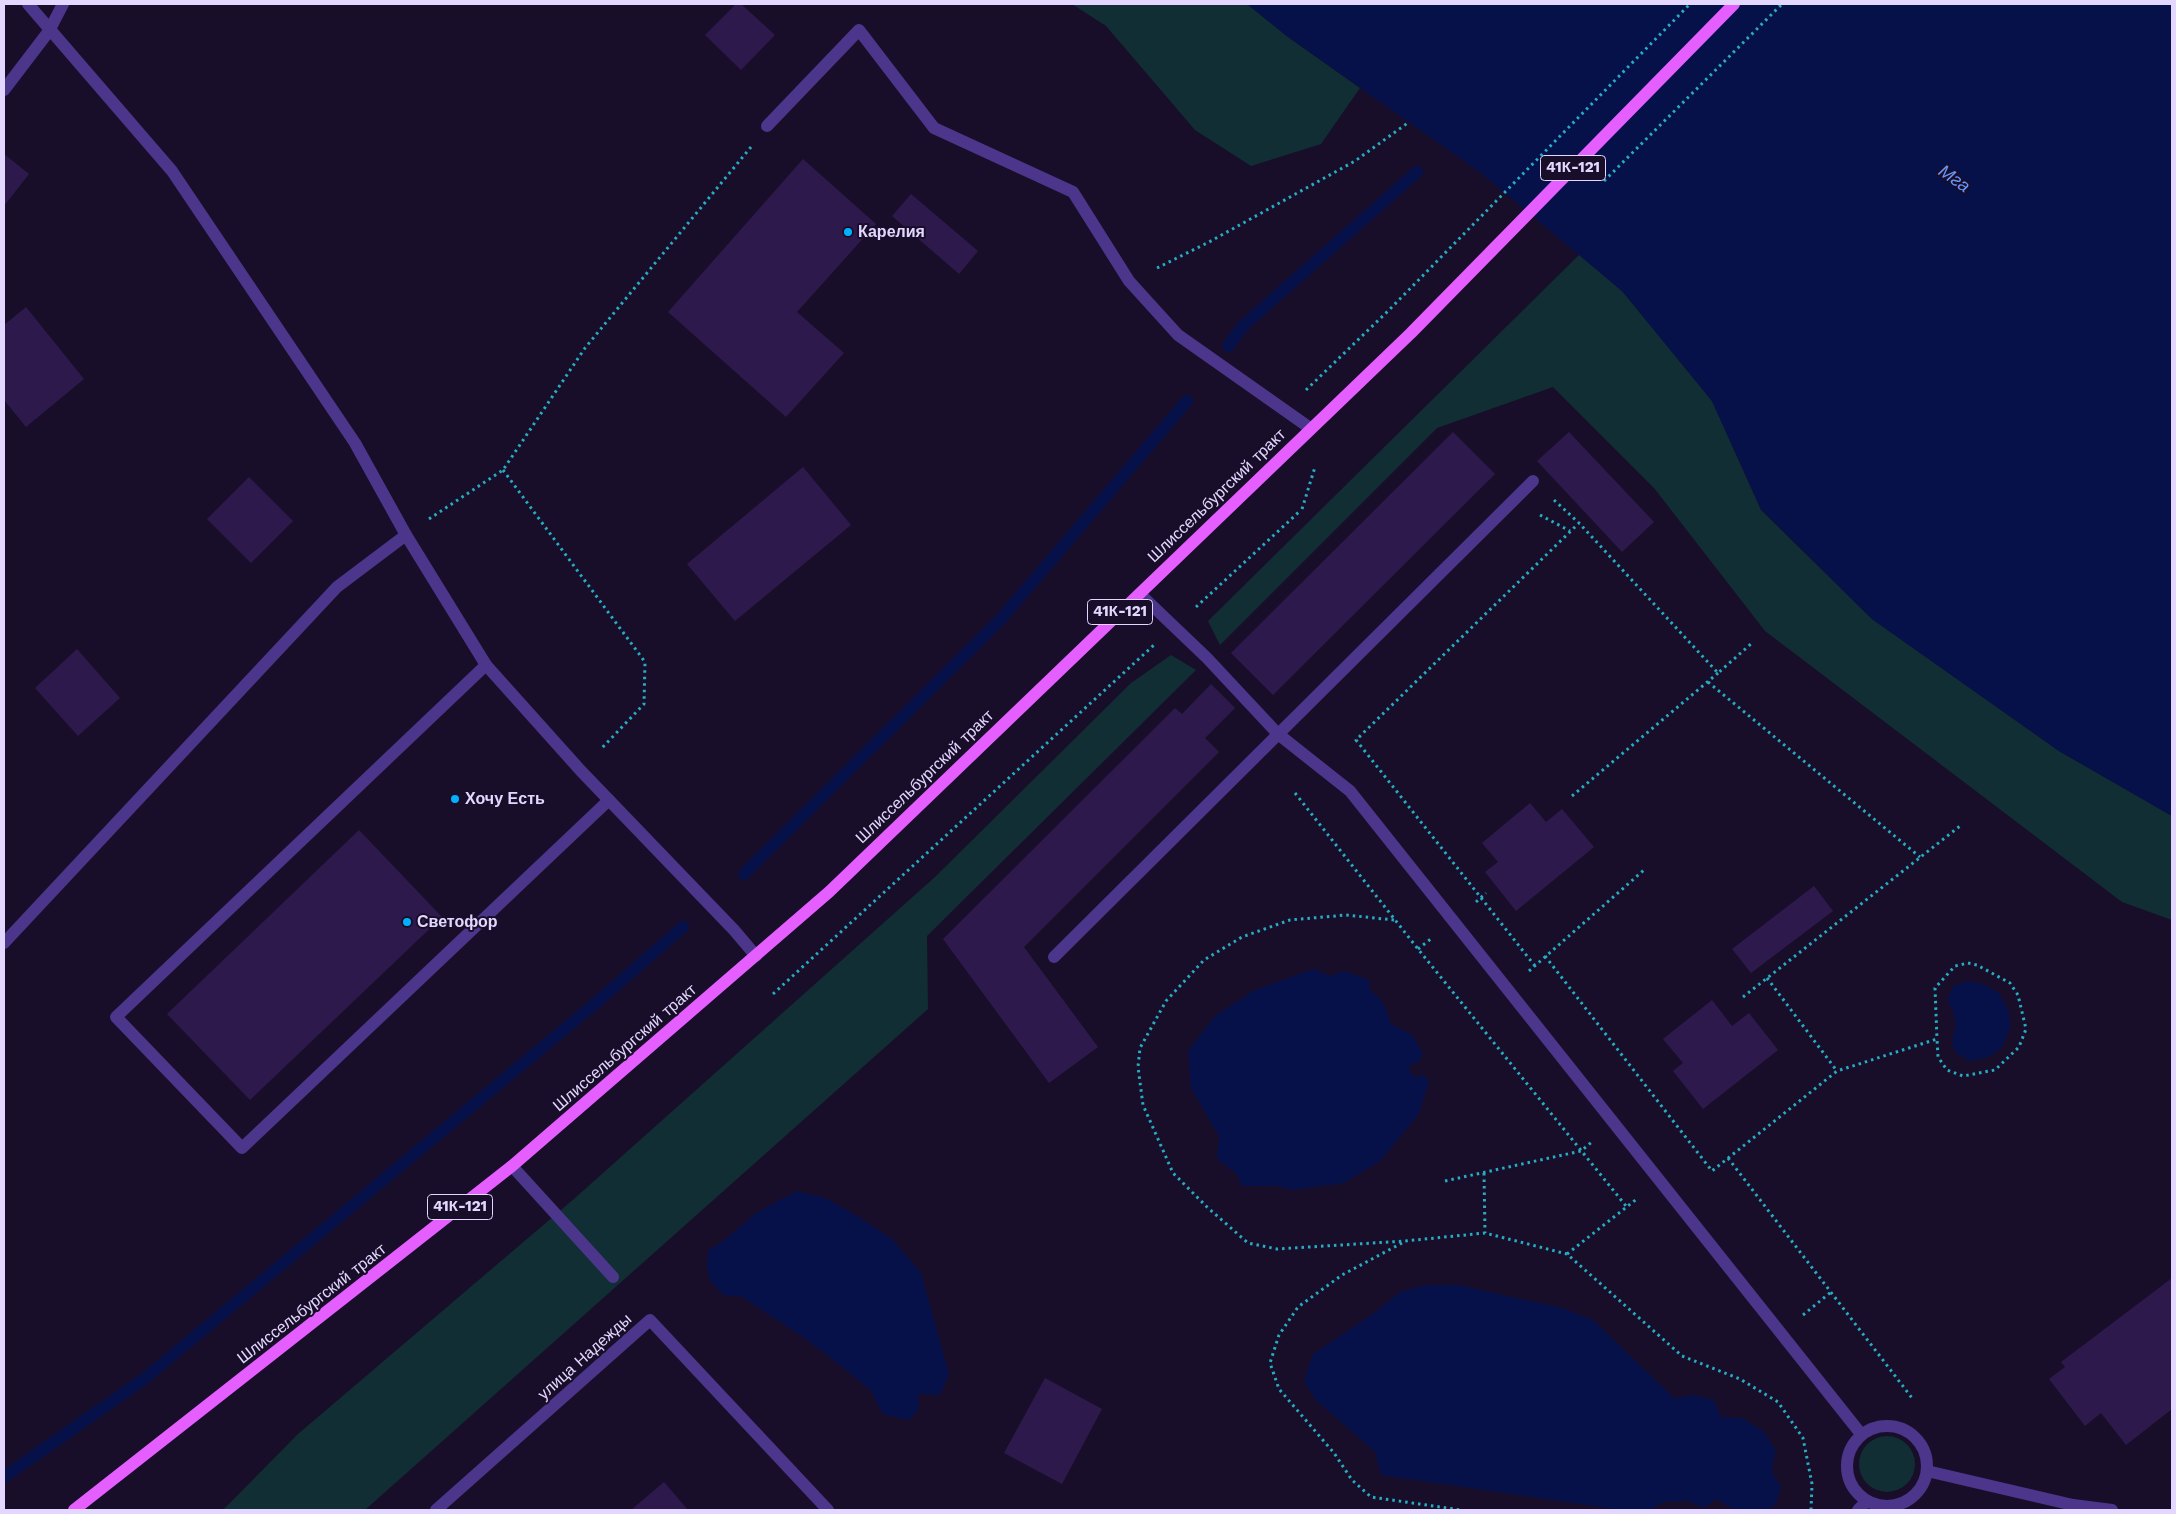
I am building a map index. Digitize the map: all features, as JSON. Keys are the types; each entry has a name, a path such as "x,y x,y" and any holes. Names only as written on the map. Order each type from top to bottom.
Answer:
{"main road":[{"name":"Шлиссельбургский тракт","path":"76,1509 512,1166 829,892 1411,333 1734,4"}],"street":[{"path":"28,4 172,171 355,443 406,535 486,665 581,771 734,930 756,956"},
{"path":"4,90 50,31 63,4"},
{"path":"768,126 859,30 934,128 1073,192 1129,281 1178,335 1310,428"},
{"path":"1054,957 1533,481"},
{"path":"4,943 337,586 406,535"},
{"path":"1140,594 1207,658 1278,734 1350,792 1861,1434"},
{"path":"486,665 116,1017 242,1148 608,800"},
{"path":"512,1166 613,1277"},
{"name":"улица Надежды","path":"436,1510 650,1320 828,1510"},
{"path":"1891,1426 1906,1431 1919,1441 1926,1455 1927,1471 1922,1486 1912,1498 1898,1505 1863,1506 1848,1477 1847,1462 1852,1447 1861,1434 1876,1428 1891,1426"},
{"path":"1927,1471 2073,1505 2112,1510"}],"path":[{"path":"1285,410 1390,309 1690,4"},
{"path":"1598,187 1782,4"},
{"path":"1129,281 1209,242 1355,161 1409,122"},
{"path":"406,535 503,470 585,348 768,126"},
{"path":"503,470 645,662 644,704 581,771"},
{"path":"1533,481 1579,523 1718,673"},
{"path":"773,994 1300,511"},
{"path":"1535,966 1356,740 1579,523"},
{"path":"1572,796 1752,643"},
{"path":"1708,682 1920,857"},
{"path":"1295,793 1394,920 1626,1206"},
{"path":"1743,997 1960,826"},
{"path":"1508,991 1545,956 1644,870"},
{"path":"1394,920 1346,915 1290,920 1242,936 1204,960 1166,1001 1140,1048 1138,1067 1143,1105 1173,1173 1207,1207 1248,1242 1276,1249 1405,1241 1485,1233 1567,1254 1682,1356 1740,1379 1778,1402 1803,1438 1812,1484 1810,1510"},
{"path":"1545,956 1712,1171 1837,1071 1937,1039"},
{"path":"1968,963 1978,965 2010,983 2018,995 2026,1029 2019,1046 1995,1070 1963,1076 1947,1070 1938,1057 1937,1039 1935,988 1955,966 1968,963"},
{"path":"1767,978 1837,1071"},
{"path":"1445,1181 1581,1151 1614,1123"},
{"path":"1728,1158 1912,1398"},
{"path":"1484,1173 1485,1233"},
{"path":"1567,1254 1660,1181"},
{"path":"1405,1241 1342,1275 1298,1307 1279,1335 1270,1363 1279,1389 1334,1453 1352,1480 1371,1497 1461,1510"},
{"path":"1781,1333 1831,1292"}],"green space":[{"path":"1072,4 1247,4 1288,37 1360,88 1321,144 1251,166 1195,130 1106,26"},
{"path":"1580,254 1623,292 1712,401 1761,510 1872,619 2059,751 2172,816 2172,920 2122,902 1765,631 1654,488 1553,387 1437,428 1220,645 1208,621"},
{"path":"1171,655 1196,670 927,936 928,1009 365,1510 223,1510 298,1434 575,1198 935,877 1131,683"},
{"path":"1882,1436 1892,1436 1907,1444 1913,1453 1915,1464 1913,1475 1907,1484 1892,1492 1882,1492 1871,1487 1864,1480 1859,1469 1859,1459 1864,1448 1871,1441"}],"water":[{"name":"Мга","path":"1247,4 2172,4 2172,816 2059,751 1872,619 1761,509 1712,401 1623,292 1481,173 1288,37"},
{"path":"1313,969 1330,976 1345,971 1369,980 1370,990 1383,1002 1391,1024 1412,1035 1423,1053 1418,1063 1411,1064 1409,1069 1414,1077 1424,1075 1429,1081 1419,1114 1380,1161 1344,1183 1292,1190 1278,1186 1242,1186 1237,1174 1217,1159 1219,1136 1191,1088 1188,1051 1215,1016 1253,991"},
{"path":"1968,981 1983,984 1999,993 2008,1009 2011,1026 2002,1047 1989,1057 1969,1061 1955,1052 1952,1041 1956,1025 1953,1009 1949,1005 1948,997 1954,986"},
{"path":"797,1191 825,1198 859,1217 892,1239 921,1273 949,1374 940,1395 918,1394 919,1408 909,1420 883,1414 871,1391 841,1366 803,1337 742,1297 724,1295 711,1282 707,1269 708,1251 726,1239 756,1213"},
{"path":"1426,1285 1458,1285 1562,1308 1593,1320 1675,1399 1692,1395 1714,1400 1721,1417 1742,1418 1764,1432 1776,1451 1772,1467 1774,1477 1781,1485 1777,1502 1770,1510 1734,1510 1716,1499 1704,1508 1688,1501 1664,1502 1650,1510 1621,1510 1381,1475 1375,1452 1315,1399 1304,1381 1313,1354 1374,1313 1400,1292"}],"building":[{"path":"736,4 741,4 775,35 741,70 705,35"},
{"path":"4,154 29,174 4,206"},
{"path":"803,159 876,224 797,312 844,353 786,417 668,312"},
{"path":"911,194 978,251 959,274 892,216"},
{"path":"26,307 84,379 26,427 4,400 4,325"},
{"path":"1453,432 1495,474 1273,695 1231,653"},
{"path":"1569,432 1654,522 1622,552 1537,461"},
{"path":"803,467 851,525 735,621 687,564"},
{"path":"249,477 293,521 251,563 207,519"},
{"path":"77,649 120,698 78,736 35,688"},
{"path":"1211,684 1235,708 1205,738 1219,752 1024,947 1098,1047 1049,1083 943,939 1175,708 1182,714"},
{"path":"1530,803 1546,822 1562,809 1594,847 1516,911 1485,872 1498,862 1482,843"},
{"path":"359,830 442,917 250,1100 167,1014"},
{"path":"1814,886 1833,911 1751,973 1732,949"},
{"path":"1712,1000 1732,1026 1749,1013 1778,1050 1703,1109 1673,1071 1683,1063 1663,1039"},
{"path":"2172,1278 2172,1409 2126,1445 2101,1413 2085,1426 2049,1379 2065,1367 2061,1362"},
{"path":"1045,1378 1102,1409 1062,1484 1004,1453"},
{"path":"664,1482 688,1510 631,1510"}],"waterway":[{"path":"1228,346 1244,325 1417,172"},
{"path":"744,874 1000,620 1187,401"},
{"path":"4,1477 144,1379 597,1002 683,927"}],"place":[{"name":"Карелия","path":"848,232"},
{"name":"Хочу Есть","path":"455,799"},
{"name":"Светофор","path":"407,922"}]}
